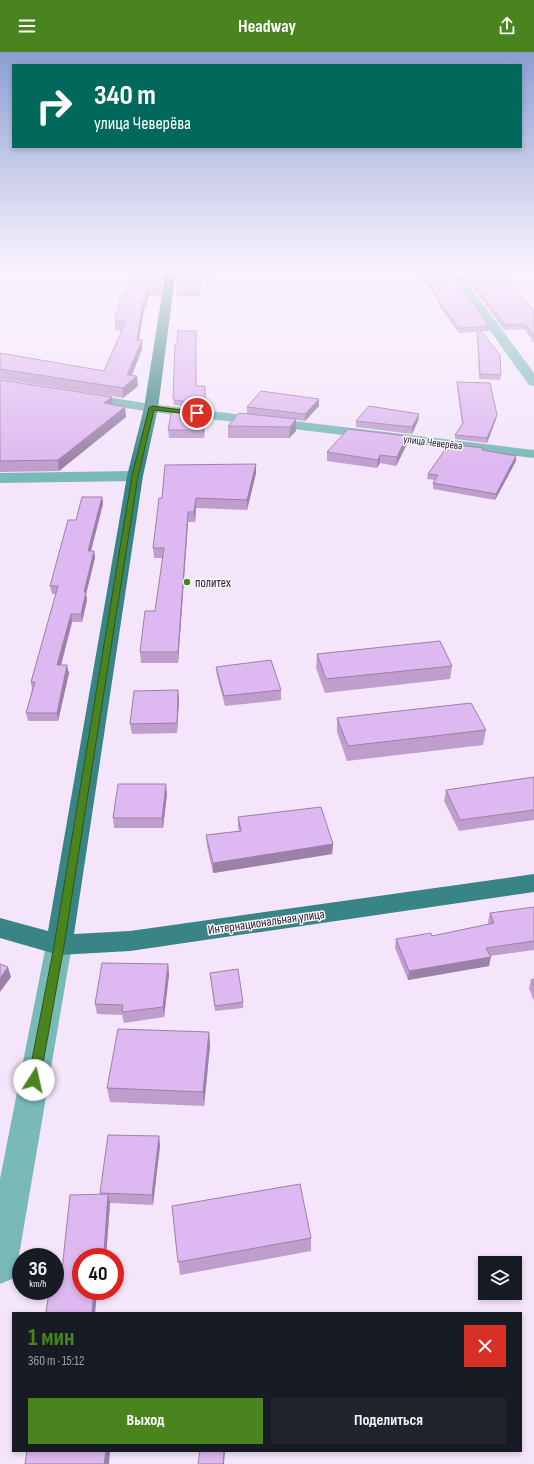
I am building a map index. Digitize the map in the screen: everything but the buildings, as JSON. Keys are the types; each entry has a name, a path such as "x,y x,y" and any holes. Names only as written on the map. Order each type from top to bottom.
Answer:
{"main road":[{"path":"59,946 135,476 152,408 162,335"},
{"name":"Интернациональная улица","path":"0,928 59,946 130,941 534,883"}],"street":[{"path":"499,335 534,382"},
{"name":"улица Чеверёва","path":"68,395 152,408 534,454"},
{"path":"0,478 135,476"},
{"path":"0,1267 59,946"}],"place":[{"name":"политех","path":"187,582"}],"route":[{"path":"34,1080 59,946 135,476 152,408 197,413"}]}
